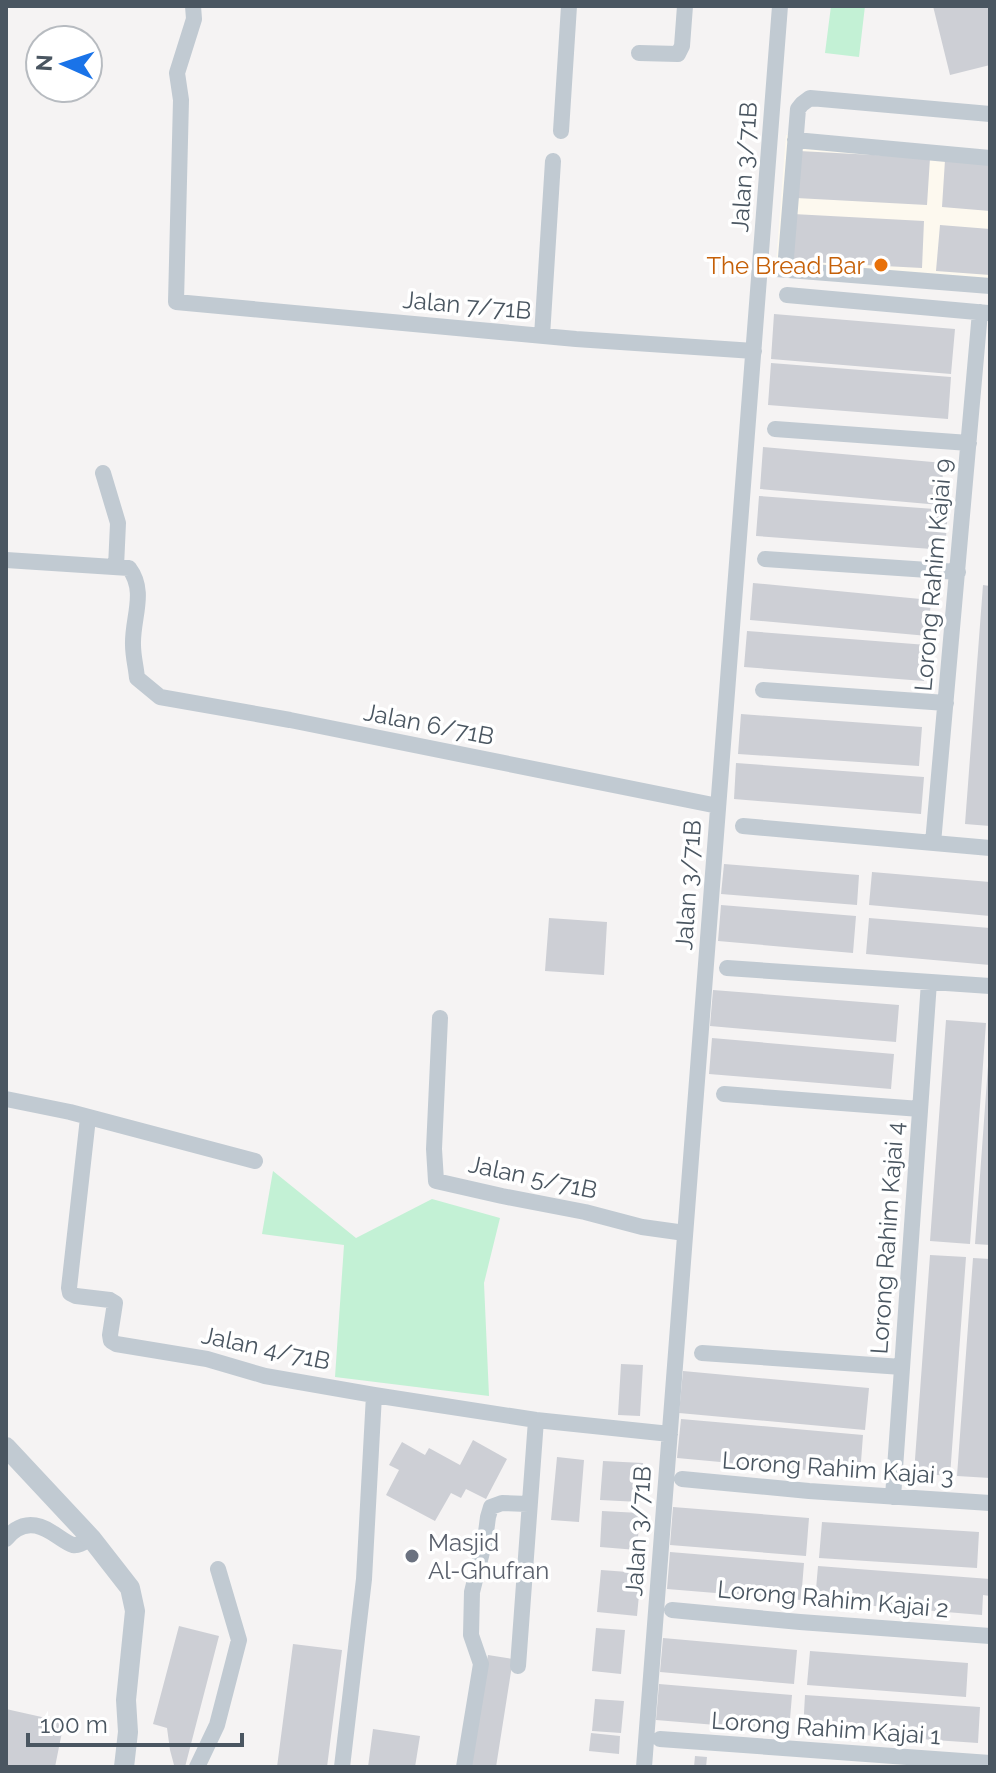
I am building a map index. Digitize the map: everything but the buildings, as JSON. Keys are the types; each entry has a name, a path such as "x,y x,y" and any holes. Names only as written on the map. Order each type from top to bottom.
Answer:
{"street":[{"name":"Jalan 7/71B","path":"193,6 194,19 177,73 181,100 176,302 542,336 754,351"},
{"path":"561,131 569,6"},
{"path":"639,53 678,54 682,46 685,6"},
{"name":"Jalan 3/71B","path":"644,1767 780,6"},
{"path":"785,270 798,109 802,104 810,98 990,114"},
{"path":"795,140 990,158"},
{"path":"542,336 553,161"},
{"path":"760,268 990,286"},
{"path":"787,295 985,312"},
{"name":"Lorong Rahim Kajai 9","path":"933,843 969,443 985,312"},
{"path":"775,429 969,443"},
{"path":"6,560 116,567 118,523 103,473"},
{"path":"765,559 958,572"},
{"name":"Jalan 6/71B","path":"116,567 129,568 136,577 139,595 132,644 137,678 160,697 718,806"},
{"path":"763,690 946,703"},
{"path":"743,826 990,848"},
{"path":"727,968 990,986"},
{"name":"Lorong Rahim Kajai 4","path":"893,1497 929,982"},
{"name":"Jalan 5/71B","path":"440,1018 434,1149 436,1181 642,1227 685,1233"},
{"path":"724,1094 920,1109"},
{"path":"6,1099 70,1112 255,1161"},
{"name":"Jalan 4/71B","path":"88,1118 69,1288 70,1293 76,1296 115,1303 110,1335 111,1341 116,1344 207,1359 265,1376 374,1395 536,1420 670,1434"},
{"path":"702,1353 902,1367"},
{"path":"342,1767 364,1579 374,1395"},
{"path":"518,1666 536,1420"},
{"path":"6,1447 91,1538 130,1588 135,1611 126,1700 128,1732 124,1767"},
{"name":"Lorong Rahim Kajai 3","path":"682,1479 990,1503"},
{"path":"464,1767 481,1664 471,1635 472,1592 488,1517 491,1507 502,1503 528,1504"},
{"path":"6,1539 13,1529 24,1525 47,1529 71,1545 79,1545 91,1538"},
{"path":"197,1767 217,1725 239,1640 218,1569"},
{"name":"Lorong Rahim Kajai 2","path":"672,1610 990,1636"},
{"name":"Lorong Rahim Kajai 1","path":"660,1739 990,1763"}],"shaded area":[{"path":"786,135 990,159 990,286 776,264"}],"green space":[{"path":"831,6 865,6 859,57 825,53"},
{"path":"273,1171 356,1238 432,1199 500,1218 484,1283 489,1396 335,1377 344,1245 262,1234"}],"place":[{"name":"The Bread Bar","path":"881,265"},
{"name":"Masjid Al-Ghufran","path":"412,1556"}]}
